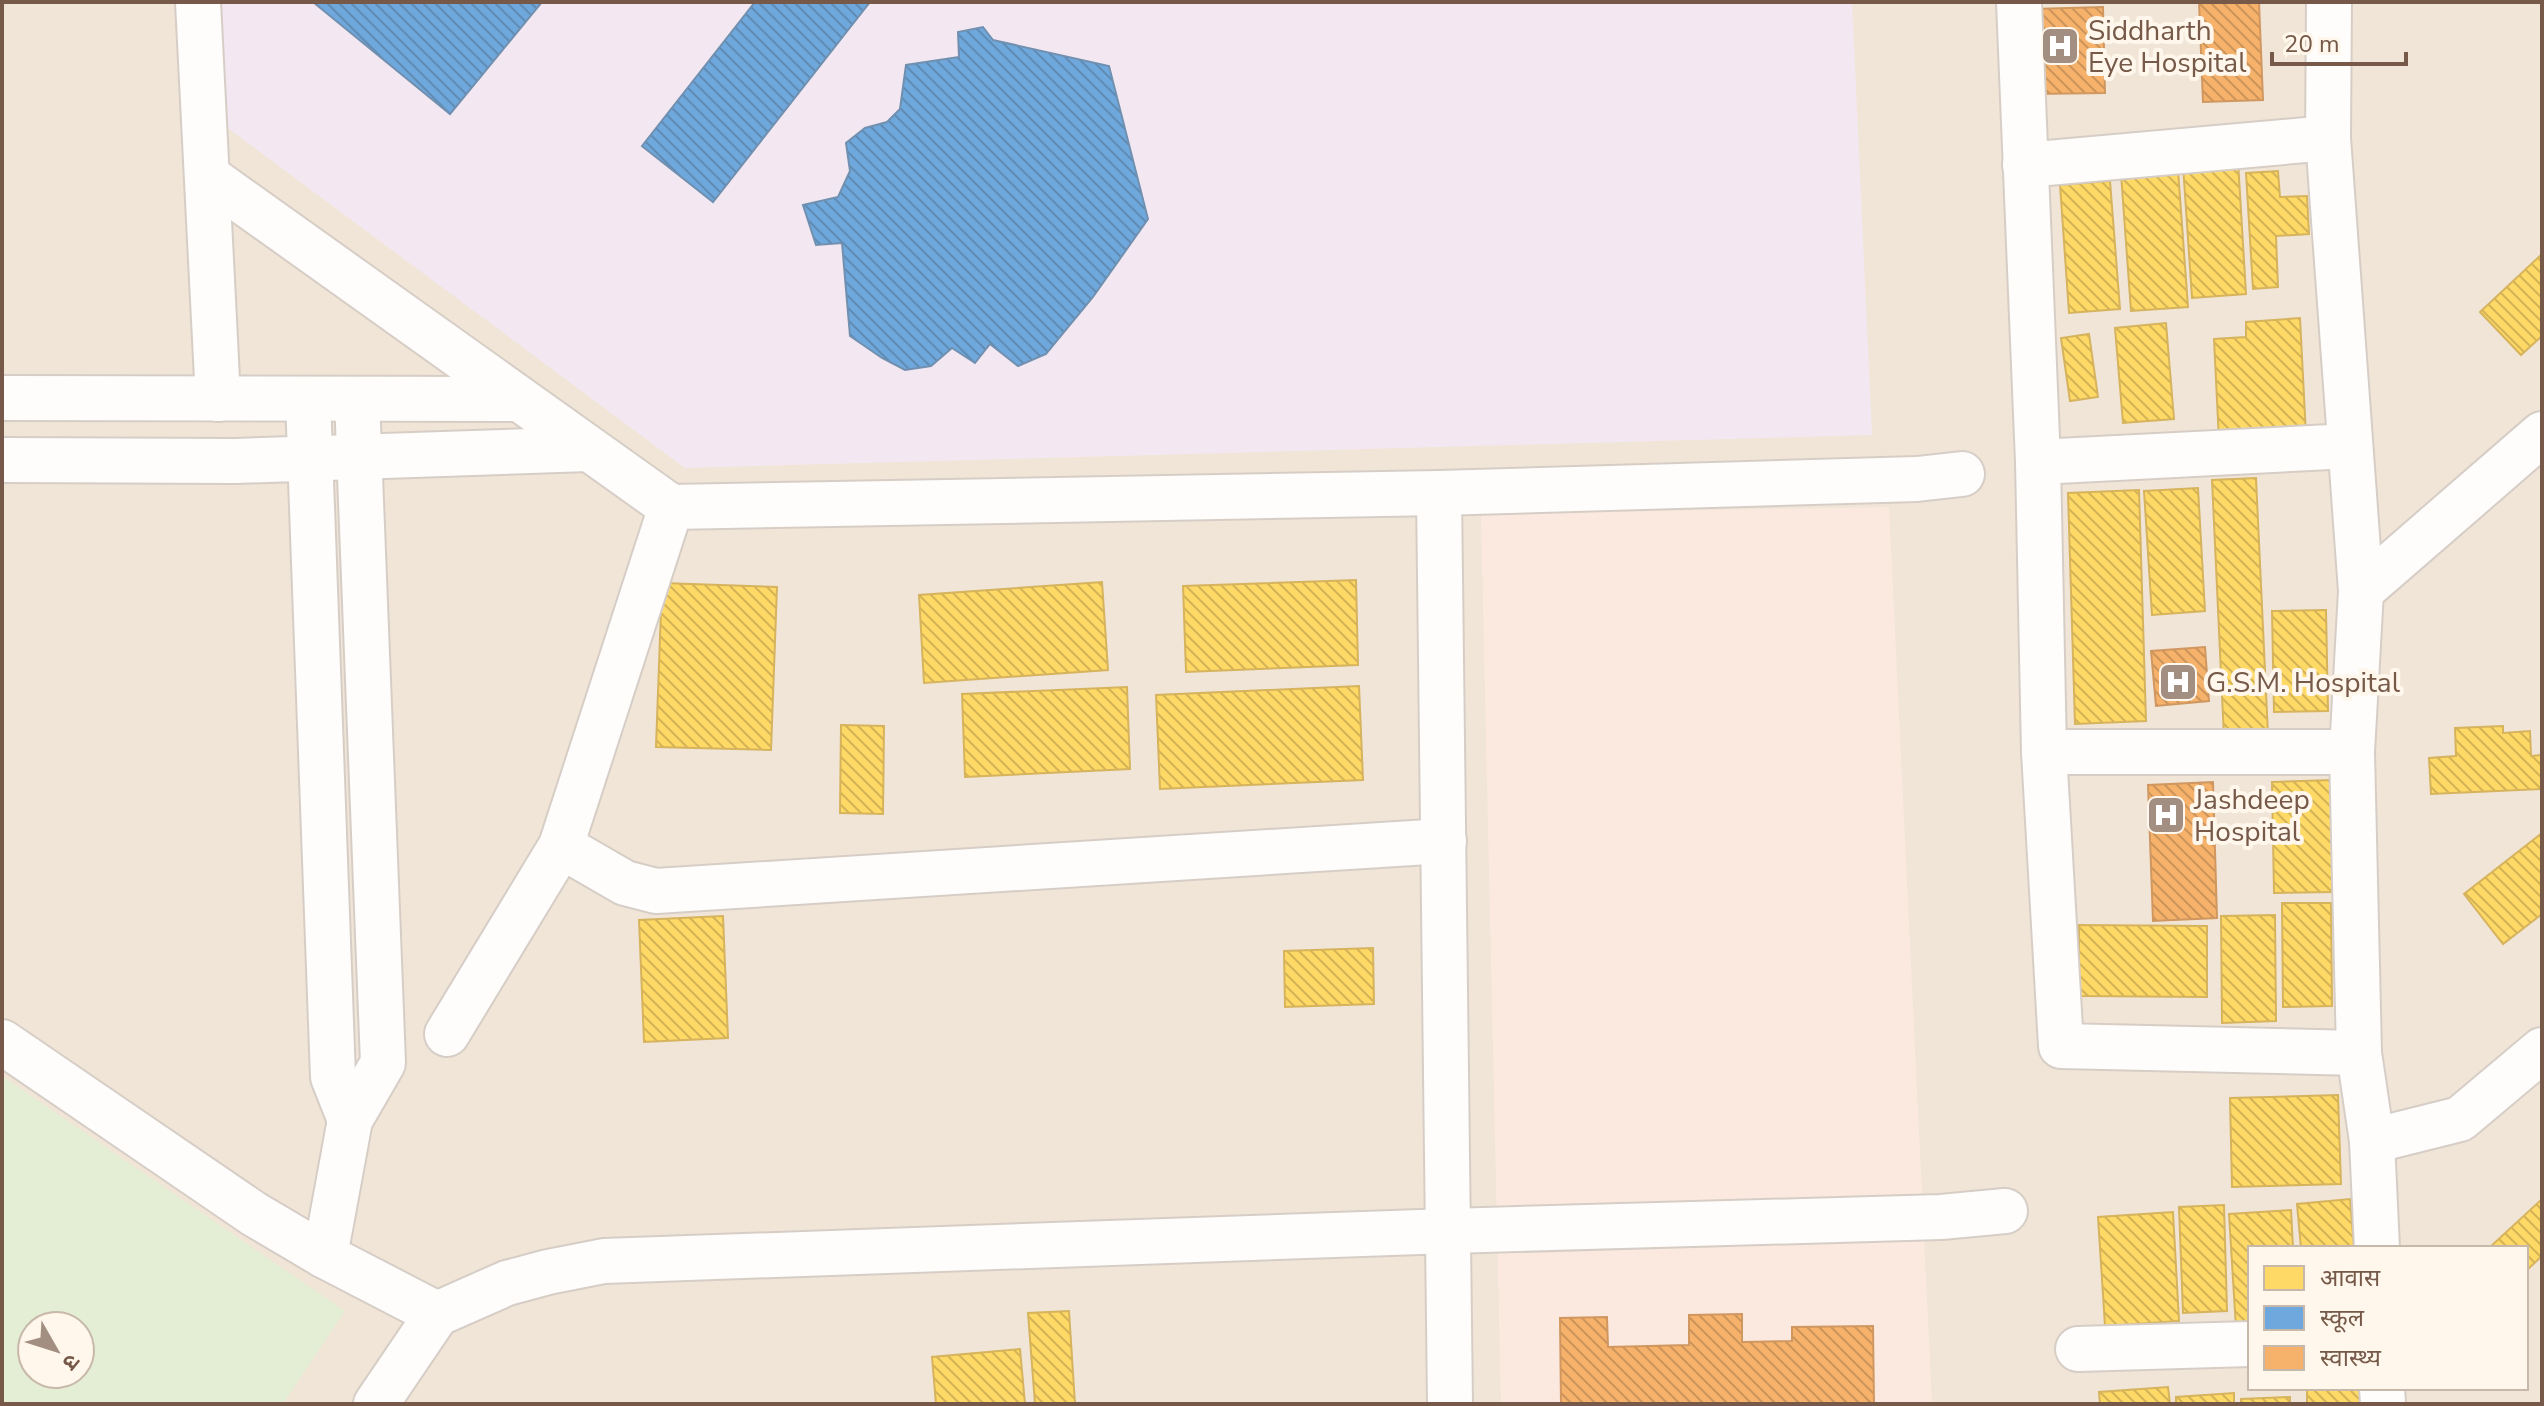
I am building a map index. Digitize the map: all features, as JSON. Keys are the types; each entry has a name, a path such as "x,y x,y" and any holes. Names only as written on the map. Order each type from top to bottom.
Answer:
{"street":[{"path":"198,2 218,399"},
{"path":"2019,2 2038,462 2044,752 2061,1046 2359,1053"},
{"path":"2329,2 2328,138 2361,591 2352,752 2359,1053 2372,1141 2377,1246"},
{"path":"2025,165 2328,138"},
{"path":"207,176 671,507 1439,493 1917,479 1962,474"},
{"path":"2,398 519,399"},
{"path":"308,399 333,1077 350,1120"},
{"path":"325,1256 350,1120 383,1063 357,399"},
{"path":"2361,591 2542,434"},
{"path":"2038,462 2350,446"},
{"path":"2,460 236,461 588,449"},
{"path":"1439,493 1450,1404"},
{"path":"447,1034 561,846 671,507"},
{"path":"2044,752 2352,752"},
{"path":"561,846 625,883 656,891 1444,841"},
{"path":"2,1042 254,1214 325,1256 437,1314"},
{"path":"2372,1141 2460,1119 2542,1050"},
{"path":"376,1404 437,1314 507,1283 604,1261 1941,1217 2005,1211"},
{"path":"2078,1349 2248,1344"}],"shaded area":[{"path":"2,2 2542,2 2542,1404 2,1404"},
{"path":"210,2 1852,2 1872,435 685,468 213,117"},
{"path":"1889,507 1932,1404 1501,1404 1481,514"}],"green space":[{"path":"2,1076 345,1311 283,1404 2,1404"}],"building: आवास":[{"path":"2238,161 2246,294 2192,298 2183,165"},
{"path":"2178,170 2188,307 2131,311 2121,174"},
{"path":"2278,171 2280,197 2307,196 2309,234 2276,236 2278,287 2253,289 2246,173"},
{"path":"2110,181 2120,309 2069,313 2060,185"},
{"path":"2542,254 2542,336 2521,355 2480,312"},
{"path":"2300,318 2306,435 2219,441 2214,339 2246,337 2246,322"},
{"path":"2166,323 2174,419 2123,423 2115,328"},
{"path":"2089,334 2098,397 2070,401 2061,338"},
{"path":"2256,478 2268,735 2224,738 2212,480"},
{"path":"2198,488 2205,611 2152,615 2144,491"},
{"path":"2139,490 2146,721 2075,724 2068,493"},
{"path":"1356,580 1358,665 1186,672 1183,586"},
{"path":"1102,582 1108,670 924,683 919,595"},
{"path":"662,583 777,587 771,750 656,747"},
{"path":"2326,610 2328,711 2274,712 2272,611"},
{"path":"1359,686 1363,780 1160,789 1156,695"},
{"path":"1127,687 1130,769 965,777 962,694"},
{"path":"841,725 884,726 883,814 840,813"},
{"path":"2503,726 2503,733 2530,731 2531,756 2542,755 2542,789 2431,794 2429,758 2456,756 2455,728"},
{"path":"2332,780 2332,892 2274,893 2272,782"},
{"path":"2542,833 2542,914 2503,944 2464,894"},
{"path":"2282,903 2331,903 2332,1006 2283,1007"},
{"path":"2275,915 2276,1021 2222,1023 2221,916"},
{"path":"723,916 728,1038 644,1042 639,920"},
{"path":"2079,925 2207,926 2207,997 2079,996"},
{"path":"1373,948 1374,1004 1285,1007 1284,951"},
{"path":"2338,1095 2341,1184 2232,1187 2230,1098"},
{"path":"2350,1199 2354,1246 2301,1246 2297,1204"},
{"path":"2542,1199 2542,1256 2528,1269 2528,1246 2491,1246"},
{"path":"2224,1205 2227,1311 2183,1313 2179,1207"},
{"path":"2291,1210 2293,1246 2248,1246 2248,1327 2236,1328 2229,1214"},
{"path":"2173,1212 2179,1321 2105,1326 2098,1217"},
{"path":"1069,1311 1075,1404 1035,1404 1028,1313"},
{"path":"1020,1349 1025,1404 936,1404 932,1357"},
{"path":"2168,1387 2170,1404 2100,1404 2099,1392"},
{"path":"2307,1390 2365,1390 2366,1404 2307,1404"},
{"path":"2234,1393 2234,1404 2176,1404 2176,1397"},
{"path":"2290,1397 2290,1404 2241,1404 2241,1399"}],"building: स्कूल":[{"path":"313,2 542,2 450,114"},
{"path":"755,2 870,2 713,202 642,146"},
{"path":"983,27 993,40 1109,66 1148,219 1093,297 1046,354 1018,366 990,344 975,363 952,348 931,366 905,370 850,336 842,243 816,245 803,205 838,197 850,171 846,143 865,128 887,122 900,109 906,65 959,57 958,32"}],"building: स्वास्थ्य":[{"path":"2199,2 2259,2 2263,100 2203,102"},
{"path":"2103,7 2105,93 2032,94 2031,9"},
{"path":"2205,647 2209,701 2156,706 2151,651"},
{"path":"2213,782 2217,918 2153,921 2148,785"},
{"path":"1742,1314 1742,1342 1792,1341 1792,1327 1873,1326 1874,1404 1561,1404 1560,1318 1607,1317 1608,1347 1689,1345 1689,1315"}],"place":[{"name":"Siddharth Eye Hospital","path":"2060,46"},
{"name":"G.S.M. Hospital","path":"2178,682"},
{"name":"Jashdeep Hospital","path":"2166,815"}]}
